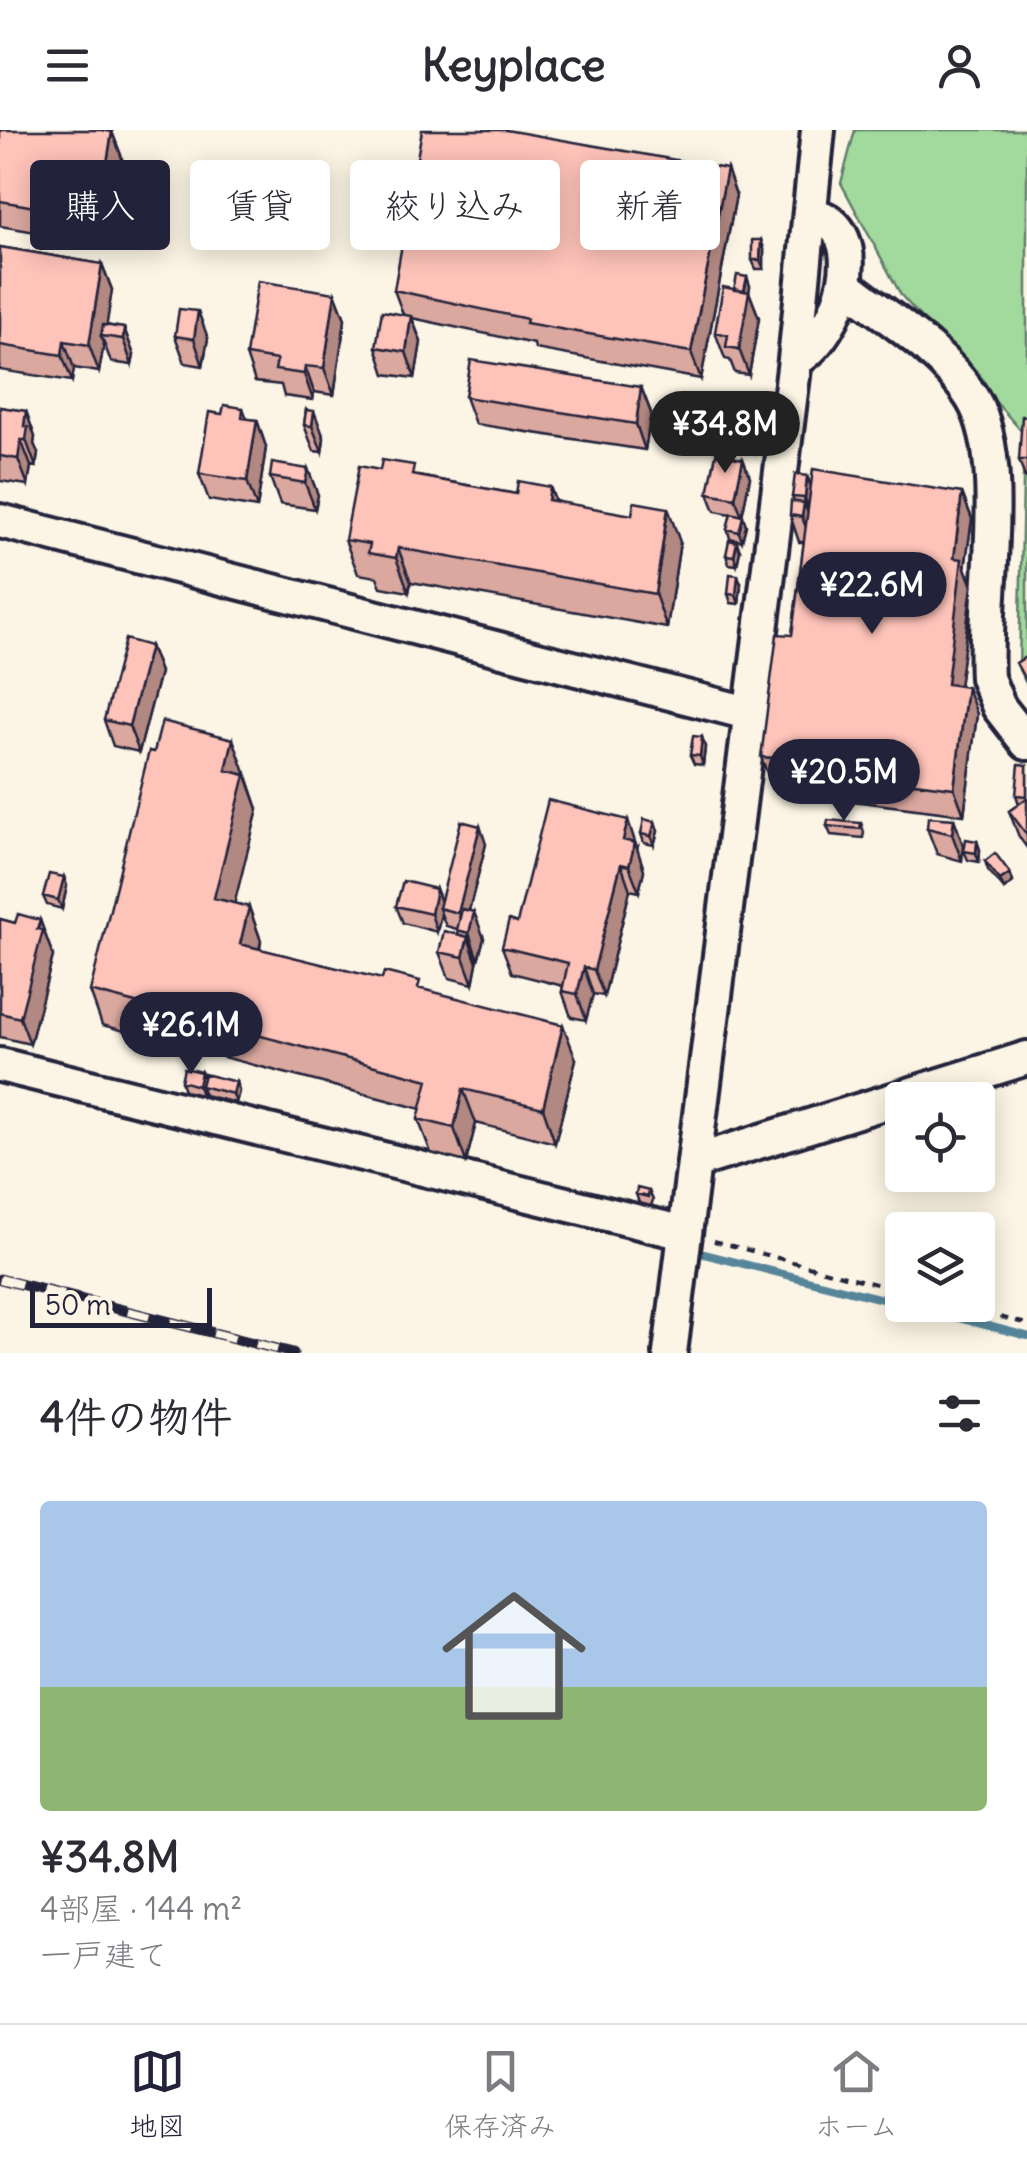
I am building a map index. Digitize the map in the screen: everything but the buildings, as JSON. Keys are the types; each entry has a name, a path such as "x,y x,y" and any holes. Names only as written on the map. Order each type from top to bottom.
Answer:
{"street":[{"path":"670,1353 794,360 818,130"},
{"path":"794,360 813,351 824,336 847,286 838,229 826,217 810,214"},
{"path":"847,286 946,365 972,397 984,422 991,474 987,678 999,707 1027,743"},
{"path":"0,521 748,713"},
{"path":"694,1162 1027,1058"},
{"path":"0,1064 684,1233"}],"path":[{"path":"684,1233 885,1286"},
{"path":"995,1316 1027,1324"}],"green space":[{"path":"855,130 1027,130 1027,685 1019,670 1024,434 901,295 841,183"}],"waterway":[{"path":"704,1254 885,1300"},
{"path":"973,1322 1027,1336"}],"railway":[{"path":"0,1279 293,1353"}]}
